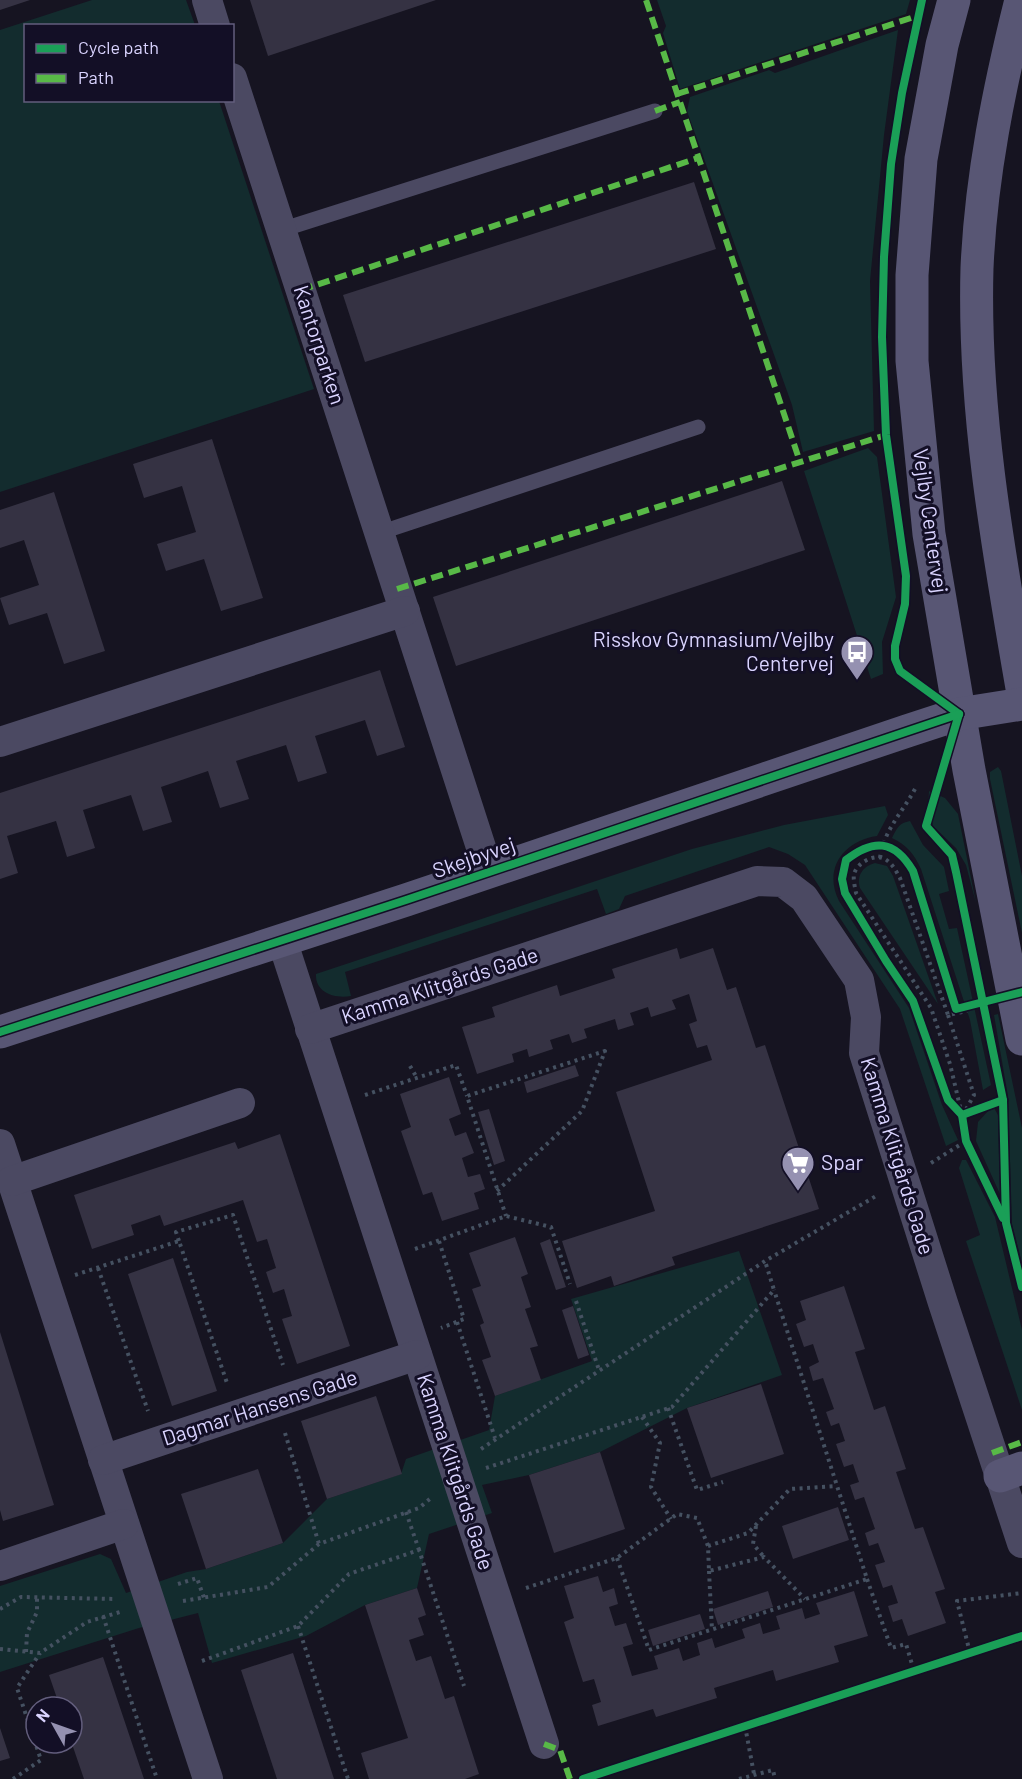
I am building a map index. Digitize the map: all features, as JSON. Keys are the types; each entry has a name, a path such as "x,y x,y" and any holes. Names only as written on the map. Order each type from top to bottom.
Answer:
{"street":[{"path":"207,0 214,24"},
{"name":"Vejlby Centervej","path":"954,0 942,45 921,159 912,275 912,361 929,534 959,714 1022,1039"},
{"path":"1021,0 1006,60 985,175 977,269 979,381 987,466 1022,688"},
{"name":"Kantorparken","path":"234,84 489,872"},
{"path":"0,742 405,611"},
{"name":"Skejbyvej","path":"0,1032 489,872 959,714 1022,704"},
{"name":"Kamma Klitgårds Gade","path":"310,1029 758,881 783,882 804,898 859,980 866,1017 864,1053 903,1180 1011,1472 1022,1543"},
{"name":"Kamma Klitgårds Gade","path":"282,940 544,1744"},
{"path":"12,1181 240,1103"},
{"path":"0,1144 208,1779"},
{"name":"Dagmar Hansens Gade","path":"103,1460 285,1399 415,1347"},
{"path":"0,1566 124,1524"}],"lane":[{"path":"281,230 655,111"},
{"path":"379,533 698,427"}],"path":[{"path":"880,858 891,824 915,789"},
{"path":"870,845 886,845"},
{"path":"964,1128 974,1095 948,1016 900,878 883,858 874,857 859,865 854,872 856,893 931,1008 950,1064 964,1128 971,1152"},
{"path":"956,1009 976,1003"},
{"path":"948,1016 967,1011"},
{"path":"466,1096 605,1051 582,1112 497,1191"},
{"path":"336,1105 456,1065 506,1216"},
{"path":"410,1066 417,1078"},
{"path":"948,1100 964,1128"},
{"path":"0,1609 21,1597 124,1600 204,1598 268,1587 319,1544 419,1508 457,1477 473,1455 495,1438 765,1261 903,1180 964,1128 973,1111"},
{"path":"238,1415 176,1232 233,1215 285,1399 319,1544"},
{"path":"387,1260 506,1216 551,1227 570,1284"},
{"path":"46,1285 179,1241"},
{"path":"415,1347 465,1319 439,1241"},
{"path":"765,1261 891,1648 906,1644 914,1671"},
{"path":"98,1268 158,1441"},
{"path":"457,1477 672,1407 774,1290"},
{"path":"576,1300 598,1370"},
{"path":"457,1322 495,1438"},
{"path":"668,1408 697,1490 723,1482"},
{"path":"642,1417 660,1443 651,1487 671,1519"},
{"path":"708,1546 748,1533 790,1489 837,1486"},
{"path":"406,1512 464,1686"},
{"path":"496,1597 618,1558 677,1514 697,1518 708,1546 712,1630"},
{"path":"756,1525 753,1544 805,1599"},
{"path":"172,1672 298,1626 349,1574 420,1550"},
{"path":"709,1571 764,1557"},
{"path":"618,1558 649,1650 867,1579"},
{"path":"12,1779 40,1760 17,1688 40,1653 87,1622 149,1600 197,1578 204,1598"},
{"path":"970,1653 957,1601 1022,1593"},
{"path":"26,1652 27,1633 37,1612 38,1598"},
{"path":"103,1616 157,1779"},
{"path":"298,1626 348,1779"},
{"path":"0,1649 40,1653"},
{"path":"959,1656 980,1649"},
{"path":"903,1675 925,1667"},
{"path":"734,1729 756,1722"},
{"path":"745,1726 754,1774"},
{"path":"739,1779 773,1770 775,1779"}],"green space":[{"path":"92,0 186,0 195,24 24,24 24,102 219,102 314,389 0,492 0,30"},
{"path":"657,0 910,0 906,14 680,89 663,33 666,26"},
{"path":"898,30 884,135 870,281 874,431 803,452 792,405 687,111 690,97 769,70 775,73"},
{"path":"868,448 877,457 896,597 882,642 883,674 871,679 804,471"},
{"path":"998,767 1001,771 1022,876 1022,933 990,779 990,772"},
{"path":"929,791 945,798 958,814 976,903 966,865 956,848 933,826 928,807"},
{"path":"885,806 888,815 877,836 865,839 846,850 839,858 833,878 839,901 909,1008 942,1105 958,1140 946,1146 900,1009 805,865 788,854 769,847 625,896 619,909 606,914 597,889 345,972 351,996 327,993 322,990 317,981 316,974 692,849 784,825"},
{"path":"910,821 923,845 944,867 949,891 939,894 949,929 957,928 991,1085 983,1090 970,1020 921,869 910,850 892,838 899,826"},
{"path":"875,863 887,866 893,876 938,1004 860,888 859,879 862,872 867,866"},
{"path":"998,1014 1022,1128 1022,1263 1012,1224 1008,1096 994,1015"},
{"path":"994,1108 998,1115 1000,1194 976,1141 978,1122 990,1109"},
{"path":"962,1160 966,1160 995,1217 1022,1330 1022,1410 966,1241 980,1235 959,1168"},
{"path":"739,1251 782,1375 687,1408 600,1452 529,1475 482,1485 492,1513 429,1534 417,1588 365,1605 306,1636 212,1663 198,1613 139,1628 0,1672 0,1586 100,1554 111,1559 126,1593 283,1543 327,1499 401,1474 406,1459 489,1430 495,1396 592,1361 571,1299"}],"building":[{"path":"0,0 30,0 0,10"},
{"path":"250,0 436,0 268,56"},
{"path":"694,182 716,249 365,362 343,295"},
{"path":"212,439 263,598 221,611 204,559 166,571 157,544 196,532 182,486 144,498 133,464"},
{"path":"782,481 805,550 456,666 433,597"},
{"path":"54,492 105,651 64,664 47,613 9,625 0,598 39,585 24,540 0,548 0,510"},
{"path":"380,670 405,747 377,756 365,720 315,736 327,773 298,782 286,745 236,761 249,799 220,808 208,771 161,787 172,822 143,831 131,795 83,810 95,848 67,857 56,821 7,836 18,873 0,879 0,793"},
{"path":"677,948 680,959 713,948 727,990 736,987 756,1048 765,1045 819,1209 672,1257 675,1265 614,1286 611,1276 577,1288 562,1241 655,1211 616,1092 712,1060 707,1045 697,1048 689,1024 697,1021 689,994 672,1000 676,1009 651,1017 648,1007 630,1013 634,1025 618,1030 615,1019 584,1029 587,1038 572,1043 569,1034 550,1040 553,1049 529,1057 527,1049 512,1054 514,1062 477,1074 462,1027 495,1017 492,1007 557,985 560,996 615,978 612,969"},
{"path":"575,1065 579,1076 527,1093 524,1082"},
{"path":"449,1077 461,1114 449,1119 455,1136 466,1132 474,1153 462,1158 468,1177 480,1174 485,1189 474,1193 479,1209 442,1221 432,1192 423,1195 401,1131 411,1127 400,1094"},
{"path":"489,1109 505,1161 494,1165 478,1112"},
{"path":"280,1134 350,1346 297,1364 282,1319 292,1316 284,1289 273,1293 266,1272 276,1268 267,1239 257,1242 243,1200 164,1226 160,1215 131,1225 134,1235 92,1249 74,1195 235,1142 238,1149"},
{"path":"515,1237 528,1274 521,1277 531,1307 525,1309 538,1346 530,1348 541,1380 495,1396 482,1360 491,1357 480,1325 484,1323 472,1289 481,1286 469,1253"},
{"path":"550,1239 566,1287 556,1290 540,1243"},
{"path":"173,1258 217,1391 172,1406 128,1274"},
{"path":"844,1286 865,1349 855,1352 874,1410 885,1406 906,1469 896,1472 915,1529 923,1527 945,1589 935,1592 946,1623 908,1636 902,1619 893,1622 888,1606 898,1603 892,1585 883,1588 875,1565 885,1562 878,1543 869,1546 865,1533 875,1529 864,1497 855,1500 850,1485 859,1482 853,1464 844,1467 836,1444 845,1441 839,1423 831,1426 826,1412 834,1409 823,1378 813,1381 809,1367 819,1362 813,1344 804,1347 796,1324 806,1320 800,1301"},
{"path":"573,1306 589,1355 578,1359 562,1310"},
{"path":"0,1332 54,1505 3,1521 0,1510"},
{"path":"761,1384 784,1454 711,1478 687,1408"},
{"path":"376,1396 402,1474 327,1499 301,1421"},
{"path":"600,1452 625,1529 554,1553 529,1475"},
{"path":"258,1469 283,1543 206,1569 181,1494"},
{"path":"838,1507 849,1540 793,1559 782,1526"},
{"path":"598,1576 603,1592 614,1588 618,1604 609,1607 615,1626 626,1623 633,1644 623,1647 632,1676 658,1669 654,1656 679,1648 683,1661 700,1655 697,1643 712,1638 715,1648 745,1638 742,1629 760,1623 763,1634 780,1629 776,1616 802,1608 805,1619 820,1614 816,1603 854,1591 868,1636 834,1646 839,1662 776,1681 773,1670 714,1688 717,1698 656,1717 653,1709 598,1726 592,1705 601,1702 594,1679 583,1682 564,1622 574,1618 564,1586"},
{"path":"417,1588 426,1615 418,1618 424,1635 409,1640 416,1661 431,1656 445,1699 454,1696 479,1774 465,1779 369,1779 361,1753 408,1738 365,1605"},
{"path":"768,1591 773,1607 718,1625 713,1609"},
{"path":"700,1614 705,1629 653,1646 648,1630"},
{"path":"293,1653 334,1779 277,1779 241,1670"},
{"path":"103,1657 144,1779 84,1779 76,1755 84,1755 84,1695 56,1695 49,1675"},
{"path":"0,1728 10,1758 0,1761"}],"marked path":[{"path":"646,0 800,462"},
{"path":"677,94 917,17"},
{"path":"655,111 680,102"},
{"path":"301,290 698,158"},
{"path":"397,589 886,435"},
{"path":"992,1453 1022,1442"},
{"path":"544,1744 560,1750 570,1779"}],"cycle path":[{"path":"922,0 902,93 891,164 884,257 882,337 886,435 906,576 905,604 895,646 895,659 900,671 959,714"},
{"path":"959,714 926,826 952,855 956,872 1003,1100 1006,1223 1022,1287"},
{"path":"0,1032 406,900 959,714"},
{"path":"1003,1100 962,1115 948,1100 913,1001 845,893 842,879 846,860 865,848 874,846 891,848 906,860 913,871 956,1009 1022,992"},
{"path":"962,1115 966,1141 1003,1218"},
{"path":"583,1779 1022,1636"}],"place":[{"name":"Risskov Gymnasium/Vejlby Centervej","path":"857,681"},
{"name":"Spar","path":"798,1192"}]}
